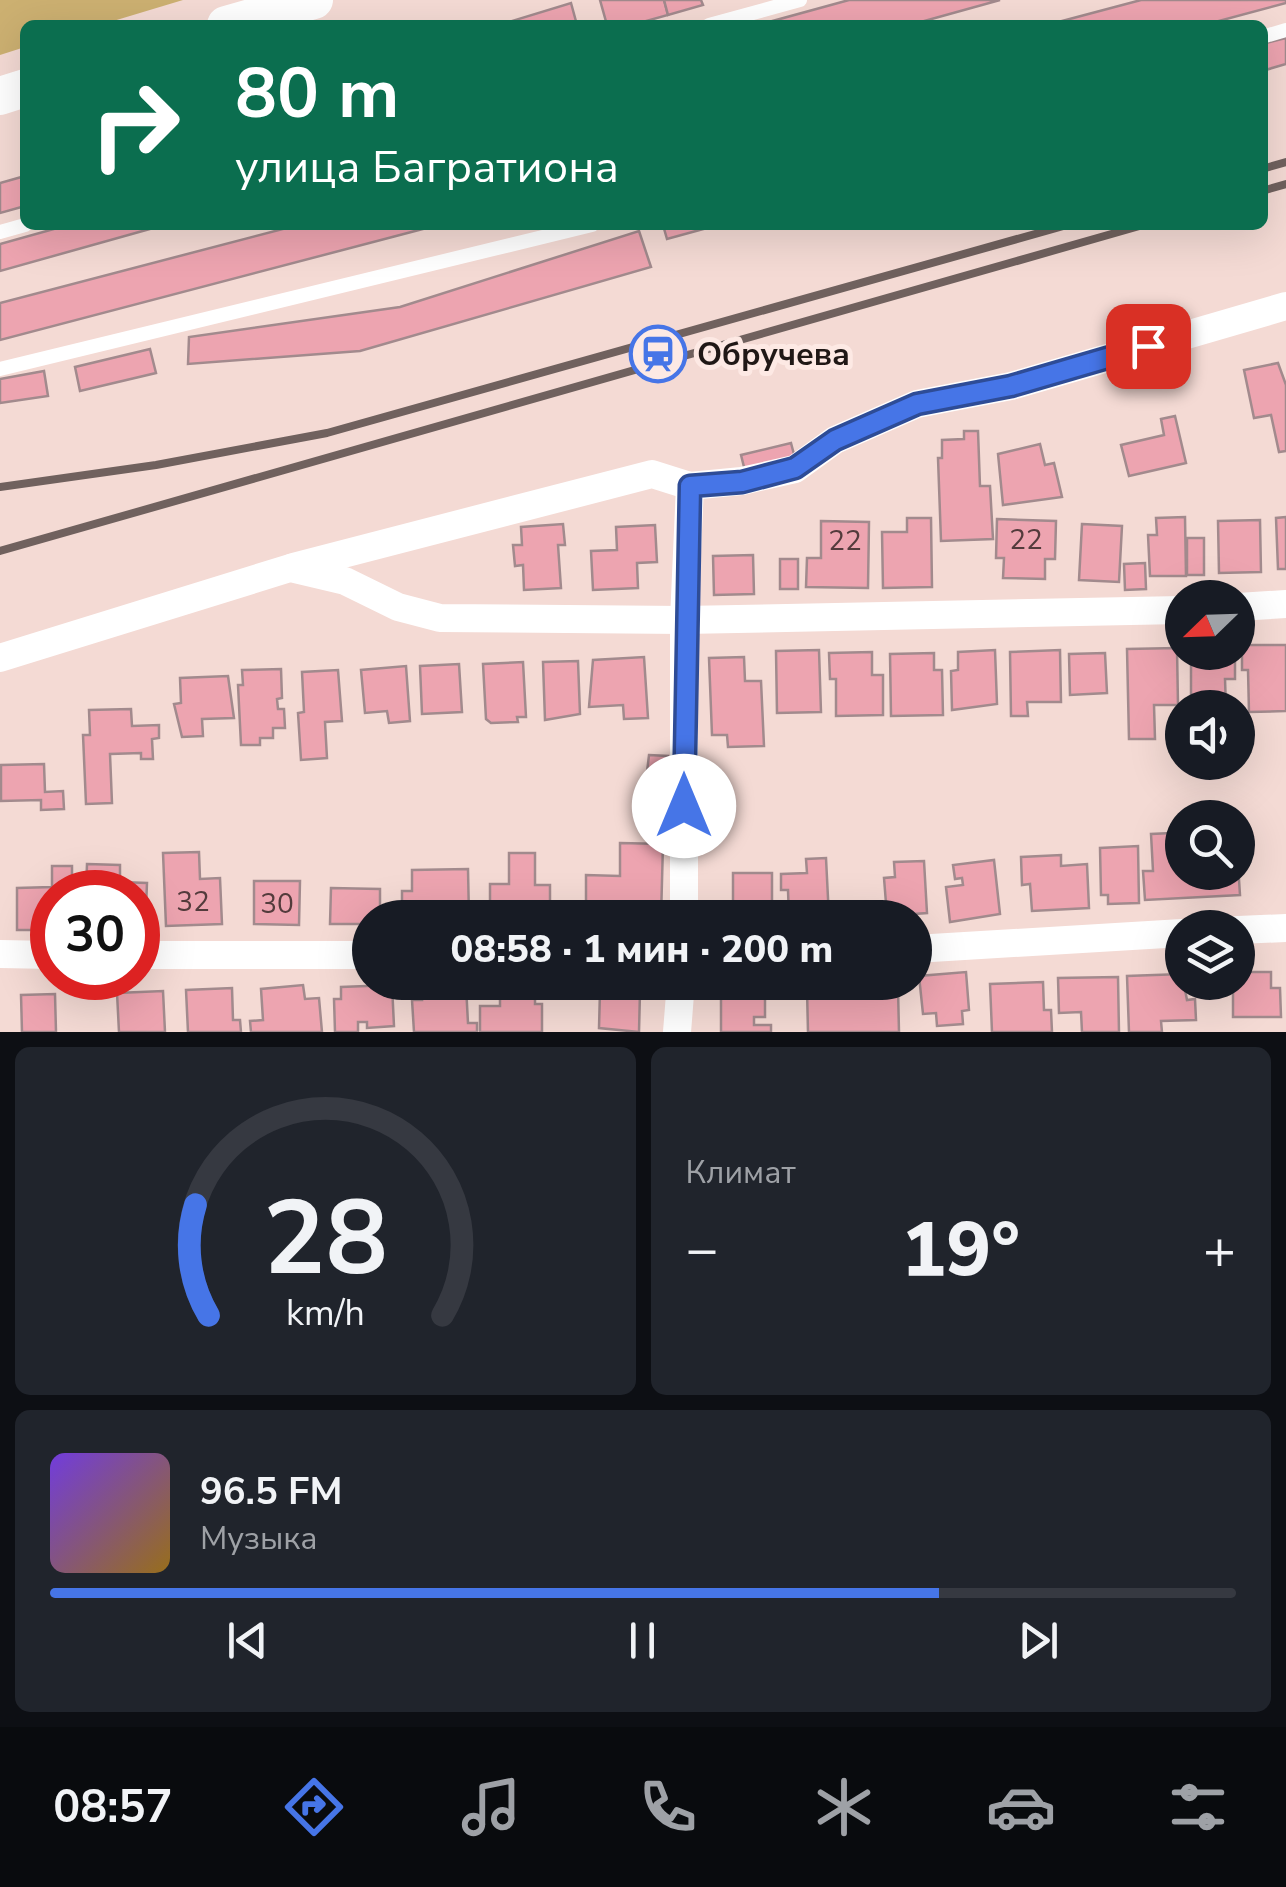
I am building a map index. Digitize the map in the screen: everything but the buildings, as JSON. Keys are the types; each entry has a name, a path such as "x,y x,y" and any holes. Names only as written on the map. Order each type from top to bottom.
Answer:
{"street":[{"path":"244,20 314,0"},
{"path":"0,658 290,568 652,474 690,486 742,482 795,468 835,440 917,404 1011,386 1286,306"},
{"path":"684,900 684,620 690,486"},
{"path":"290,568 345,581 398,607 440,618 684,620 1165,610"},
{"path":"1255,606 1286,604"},
{"path":"1255,929 1286,928"},
{"path":"932,947 1165,934"},
{"path":"0,954 30,955"},
{"path":"160,955 352,955"},
{"path":"677,1032 680,1000"}],"lane":[{"path":"727,20 800,0"},
{"path":"0,369 571,230"}],"shaded area":[{"path":"0,0 183,0 117,20 20,20 20,49 0,55"}],"railway":[{"path":"1268,167 1286,162"},
{"path":"1268,189 1286,184"},
{"path":"0,487 156,465 327,433 1049,230"},
{"path":"0,551 1125,230"}],"place":[{"name":"Обручева","path":"658,354"}],"route":[{"path":"684,806 684,620 690,486 742,482 795,468 835,440 917,404 1011,386 1148,346"}]}
